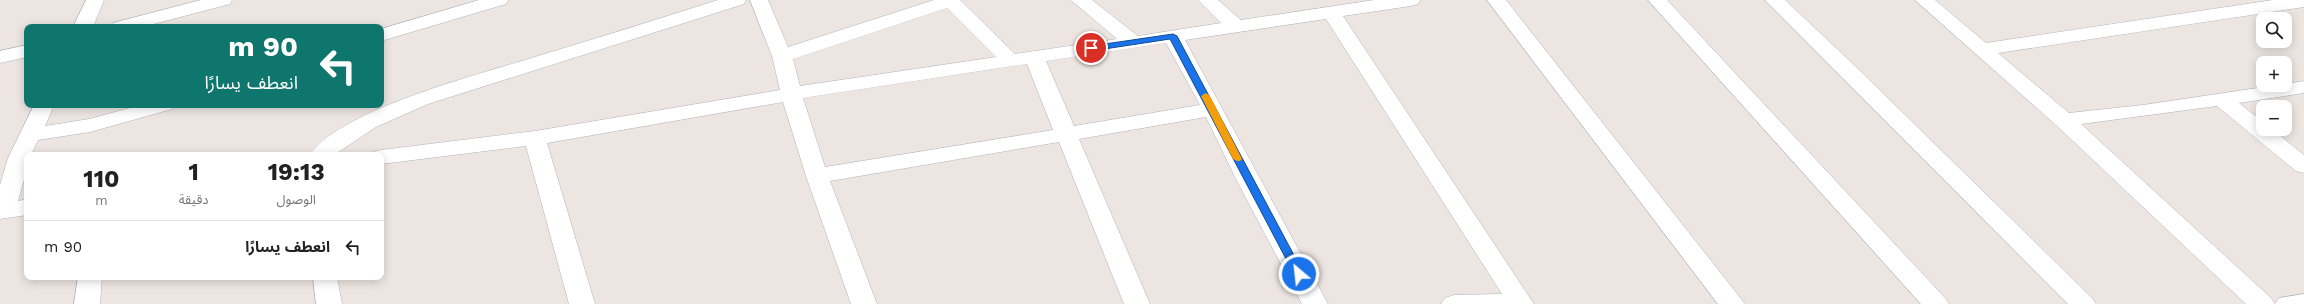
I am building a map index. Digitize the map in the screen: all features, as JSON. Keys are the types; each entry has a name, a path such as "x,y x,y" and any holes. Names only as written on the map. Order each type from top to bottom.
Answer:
{"street":[{"path":"84,24 95,0"},
{"path":"131,24 223,0"},
{"path":"384,34 499,0"},
{"path":"325,152 343,138 372,122 409,105 737,0"},
{"path":"759,0 782,56 791,94 817,176 864,304"},
{"path":"782,56 950,0 1011,61"},
{"path":"1080,0 1134,42"},
{"path":"1207,0 1236,26"},
{"path":"384,158 535,138 791,94 1236,26 1332,13 1389,2 1411,0"},
{"path":"1496,0 1732,304"},
{"path":"1657,0 1936,304"},
{"path":"1774,0 1847,69 2083,304"},
{"path":"1924,0 2064,120 2262,304"},
{"path":"1983,49 2304,0"},
{"path":"1332,13 1521,304"},
{"path":"1173,36 1213,109 1248,181 1315,304"},
{"path":"0,58 24,52"},
{"path":"1034,57 1064,133 1137,304"},
{"path":"2064,120 2304,87"},
{"path":"2221,99 2304,166"},
{"path":"24,207 2,210 19,158 42,108"},
{"path":"29,135 90,125 153,108"},
{"path":"817,176 963,153 1064,133 1213,109"},
{"path":"535,138 582,304"},
{"path":"87,304 90,280"},
{"path":"326,280 330,304"},
{"path":"2288,304 2304,303"},
{"path":"1454,304 1521,304"}],"slow traffic":[{"path":"1206,96 1237,159"}],"route":[{"path":"1091,48 1173,36 1213,109 1248,181 1299,274"}]}
